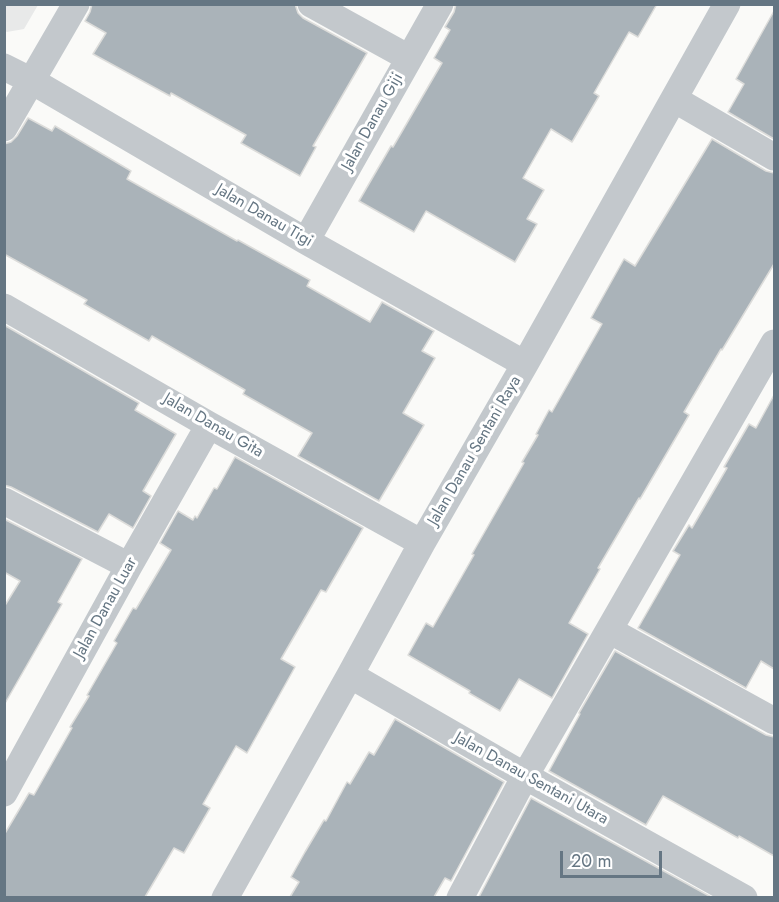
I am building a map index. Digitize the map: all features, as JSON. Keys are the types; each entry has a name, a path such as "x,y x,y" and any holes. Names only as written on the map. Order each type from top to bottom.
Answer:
{"street":[{"path":"4,128 76,4"},
{"path":"311,4 409,58"},
{"name":"Jalan Danau Giji","path":"306,241 440,4"},
{"name":"Jalan Danau Sentani Raya","path":"225,897 727,4"},
{"name":"Jalan Danau Tigi","path":"4,67 525,364"},
{"path":"674,99 774,157"},
{"name":"Jalan Danau Gita","path":"4,307 209,425 422,543"},
{"path":"460,897 525,776 609,630 765,383 774,343"},
{"name":"Jalan Danau Luar","path":"4,793 209,425"},
{"path":"4,501 129,566"},
{"path":"609,630 774,721"},
{"name":"Jalan Danau Sentani Utara","path":"350,675 525,776 744,897"}],"shaded area":[{"path":"4,5 38,5 24,29 7,32 5,31"}],"building":[{"path":"92,4 295,4 298,13 303,18 367,53 313,146 316,147 300,176 241,143 246,135 171,93 170,96 93,54 106,33 85,21"},
{"path":"456,4 657,4 638,37 629,32 594,93 599,96 572,142 551,129 523,178 544,190 527,219 537,224 515,262 426,211 414,232 359,201 442,63 434,58 450,30 445,27"},
{"path":"774,11 774,139 728,112 744,84 736,79"},
{"path":"28,118 52,131 55,126 131,171 127,179 310,280 307,286 370,322 382,302 434,331 422,351 435,358 403,413 424,425 379,501 298,456 312,433 243,394 245,390 152,336 149,341 84,304 87,300 4,254 4,144 11,142 17,136"},
{"path":"712,139 766,171 774,173 774,264 684,412 689,415 598,568 600,569 569,623 588,634 552,698 519,679 500,711 408,655 426,623 433,627 524,463 522,462 549,410 552,412 602,324 591,318 624,259 635,266"},
{"path":"4,325 139,403 135,410 176,434 143,491 151,496 133,528 109,514 98,532 4,485"},
{"path":"774,395 774,669 761,661 746,688 638,628 680,555 673,551 689,525 692,528 727,468 724,467 749,424 756,428"},
{"path":"235,457 363,528 326,592 321,590 281,659 295,667 247,753 236,746 203,804 210,808 184,853 174,848 145,897 4,897 4,835 29,793 34,795 117,643 114,641 171,550 160,543 178,511 193,520 195,516 197,518"},
{"path":"4,519 82,559 58,602 62,604 4,705 4,607 20,581 4,572"},
{"path":"615,651 766,735 774,737 774,856 663,796 646,825 549,771"},
{"path":"395,719 504,782 451,881 445,878 434,897 290,897 299,882 291,877 305,852 324,820 326,821 347,782 350,784 369,752 374,755"},
{"path":"531,798 711,897 479,897"}]}
